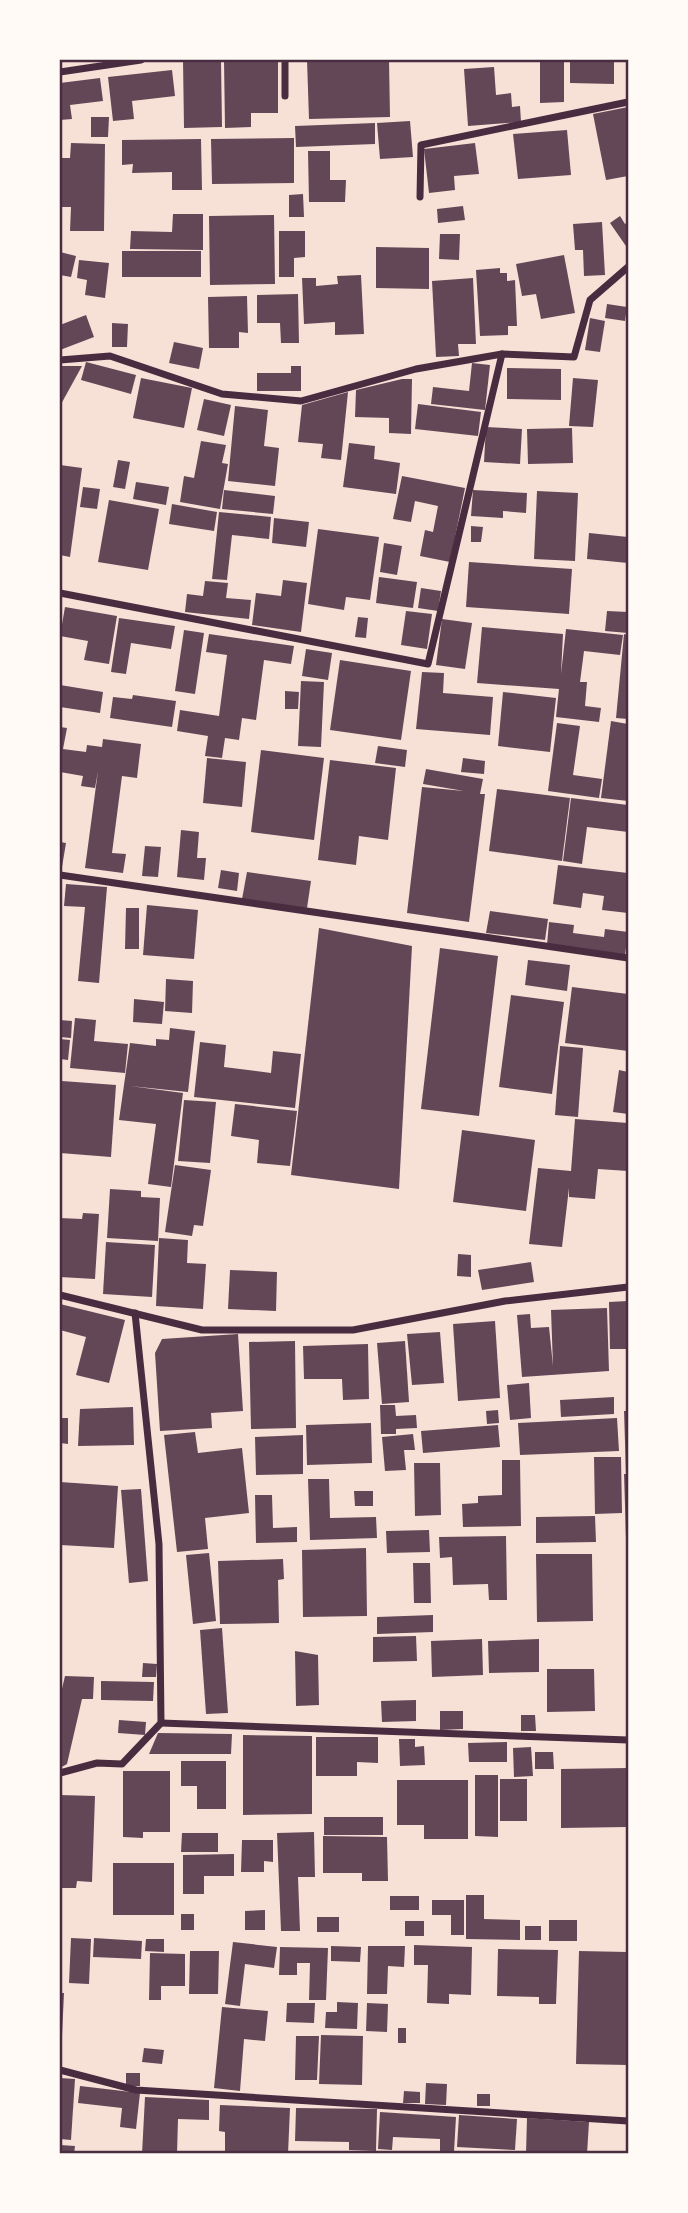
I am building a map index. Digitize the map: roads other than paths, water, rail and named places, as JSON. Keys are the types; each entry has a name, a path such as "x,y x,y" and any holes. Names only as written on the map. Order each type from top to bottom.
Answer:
{"street":[{"path":"60,72 141,60"},
{"path":"285,60 285,96"},
{"path":"420,197 421,145 628,102"},
{"path":"60,360 110,356 222,394 302,401 416,369 502,354 574,358 590,300 628,267"},
{"path":"60,593 428,664 502,354"},
{"path":"60,875 628,958"},
{"path":"60,1295 202,1330 353,1330 505,1301 628,1287"},
{"path":"60,1773 97,1763 122,1764 161,1723 159,1545 135,1313"},
{"path":"161,1723 628,1740"},
{"path":"60,2070 136,2090 628,2121"}]}
